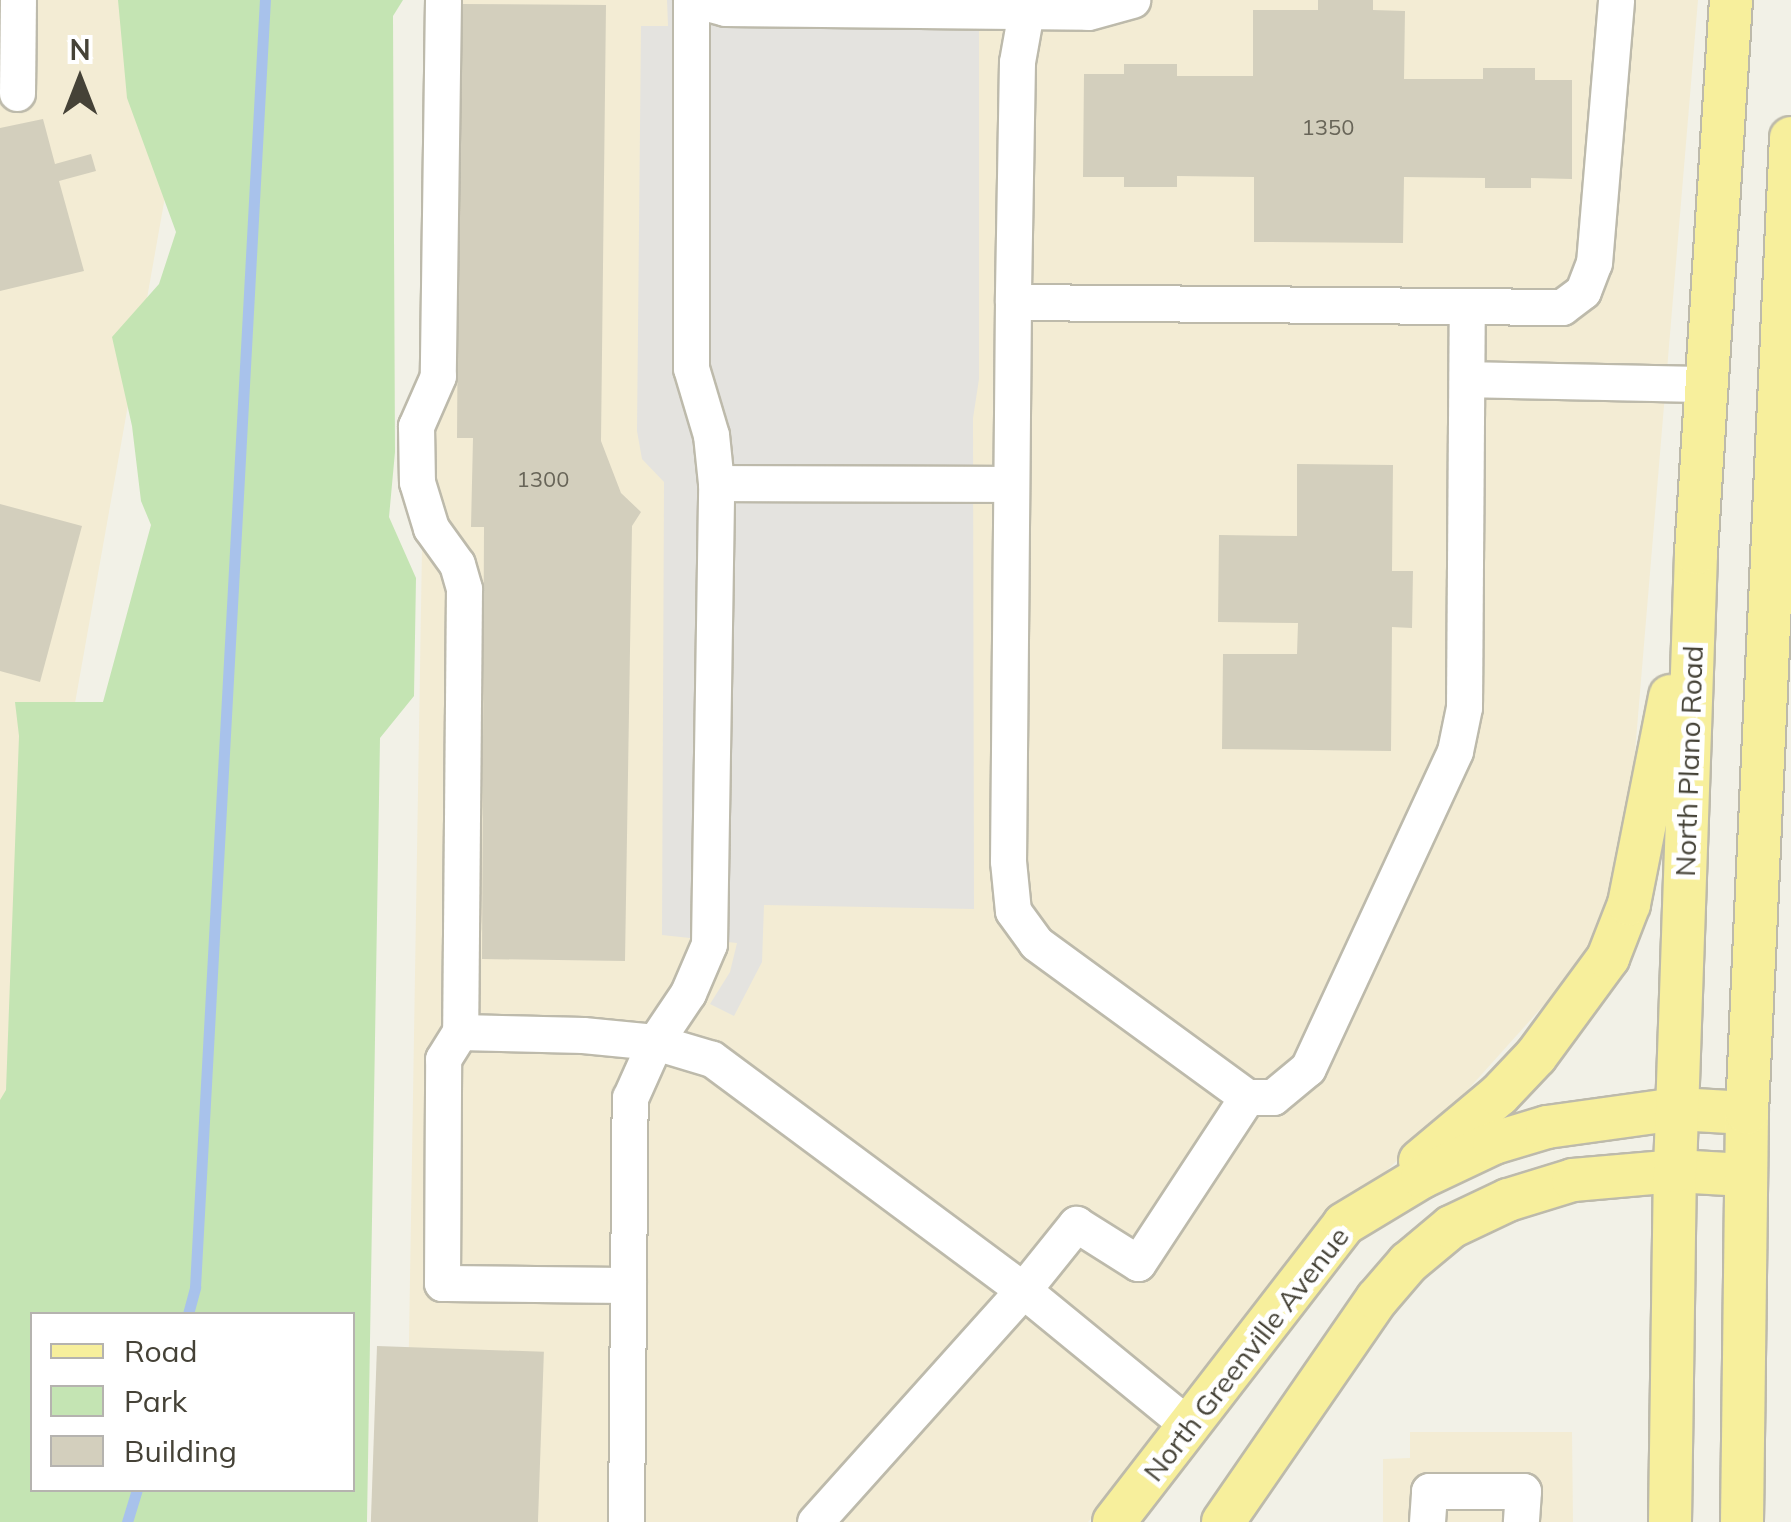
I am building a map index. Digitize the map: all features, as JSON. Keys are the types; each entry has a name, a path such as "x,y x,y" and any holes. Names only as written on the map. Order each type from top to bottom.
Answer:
{"main road":[{"name":"North Plano Road","path":"1670,1522 1675,1171 1696,552 1731,0"},
{"path":"1742,1522 1747,1113 1791,138"},
{"path":"1344,1224 1499,1095 1564,1023 1608,958 1634,886 1696,552"},
{"name":"North Greenville Avenue","path":"1114,1522 1344,1224 1422,1177 1494,1143 1547,1126 1677,1110 1747,1113"},
{"path":"1223,1522 1377,1299 1408,1263 1451,1227 1508,1200 1573,1180 1675,1171 1745,1175"}],"lane":[{"path":"17,94 18,0"},
{"path":"443,0 438,376 416,426 417,464 431,528 457,564 464,589 460,1032 443,1059 442,1283 628,1285"},
{"path":"626,1522 630,1098 655,1042 675,1019 709,944 716,483 711,435 691,368 694,0 725,8 1027,6 1088,12 1132,0"},
{"path":"1013,302 1562,307 1583,291 1594,262 1616,0"},
{"path":"1027,6 1018,62 1010,484 1008,861 1013,911 1036,943 1248,1097 1273,1096 1308,1068 1455,750 1464,707 1467,306"},
{"path":"1467,379 1707,384"},
{"path":"716,483 1010,484"},
{"path":"460,1032 583,1035 655,1042 712,1060 1024,1290 1189,1426"},
{"path":"814,1522 1024,1290 1076,1224 1138,1263 1248,1097"},
{"path":"1427,1522 1429,1491 1523,1491 1521,1522"}],"shaded area":[{"path":"0,0 200,0 0,1125"},
{"path":"431,0 1698,0 1621,919 1447,1113 1300,1253 1113,1497 1088,1522 406,1522"},
{"path":"667,0 979,0 979,379 973,418 974,909 764,905 762,962 734,1016 710,1004 730,972 737,943 662,935 664,482 642,459 637,431 641,26 668,26"},
{"path":"1410,1432 1572,1432 1573,1522 1383,1522 1383,1459 1410,1458"}],"green space":[{"path":"118,0 403,0 393,16 395,452 389,517 416,578 414,696 380,738 367,1522 0,1522 0,1100 6,1090 19,736 15,702 103,702 151,525 141,501 132,426 112,337 159,284 176,232 127,98"}],"building":[{"path":"1318,0 1373,0 1373,10 1405,11 1404,79 1483,79 1483,68 1535,68 1535,80 1572,80 1572,179 1531,178 1531,188 1485,188 1485,178 1404,177 1403,243 1254,242 1254,177 1177,176 1177,187 1124,187 1124,177 1083,177 1084,74 1124,74 1124,64 1177,64 1177,76 1253,76 1253,10 1318,10"},
{"path":"460,4 606,5 601,441 621,493 641,512 632,526 625,961 482,959 484,527 471,527 473,438 457,438"},
{"path":"43,119 55,164 91,154 96,171 59,181 84,271 0,291 0,128"},
{"path":"1297,464 1393,465 1392,571 1413,571 1412,628 1392,627 1391,751 1222,749 1223,654 1297,654 1298,623 1218,622 1219,535 1297,536"},
{"path":"0,504 82,526 40,682 0,671"},
{"path":"377,1346 544,1352 538,1522 371,1522"}],"waterway":[{"path":"189,1312 195,1287 265,0"},
{"path":"127,1522 136,1492"}]}
